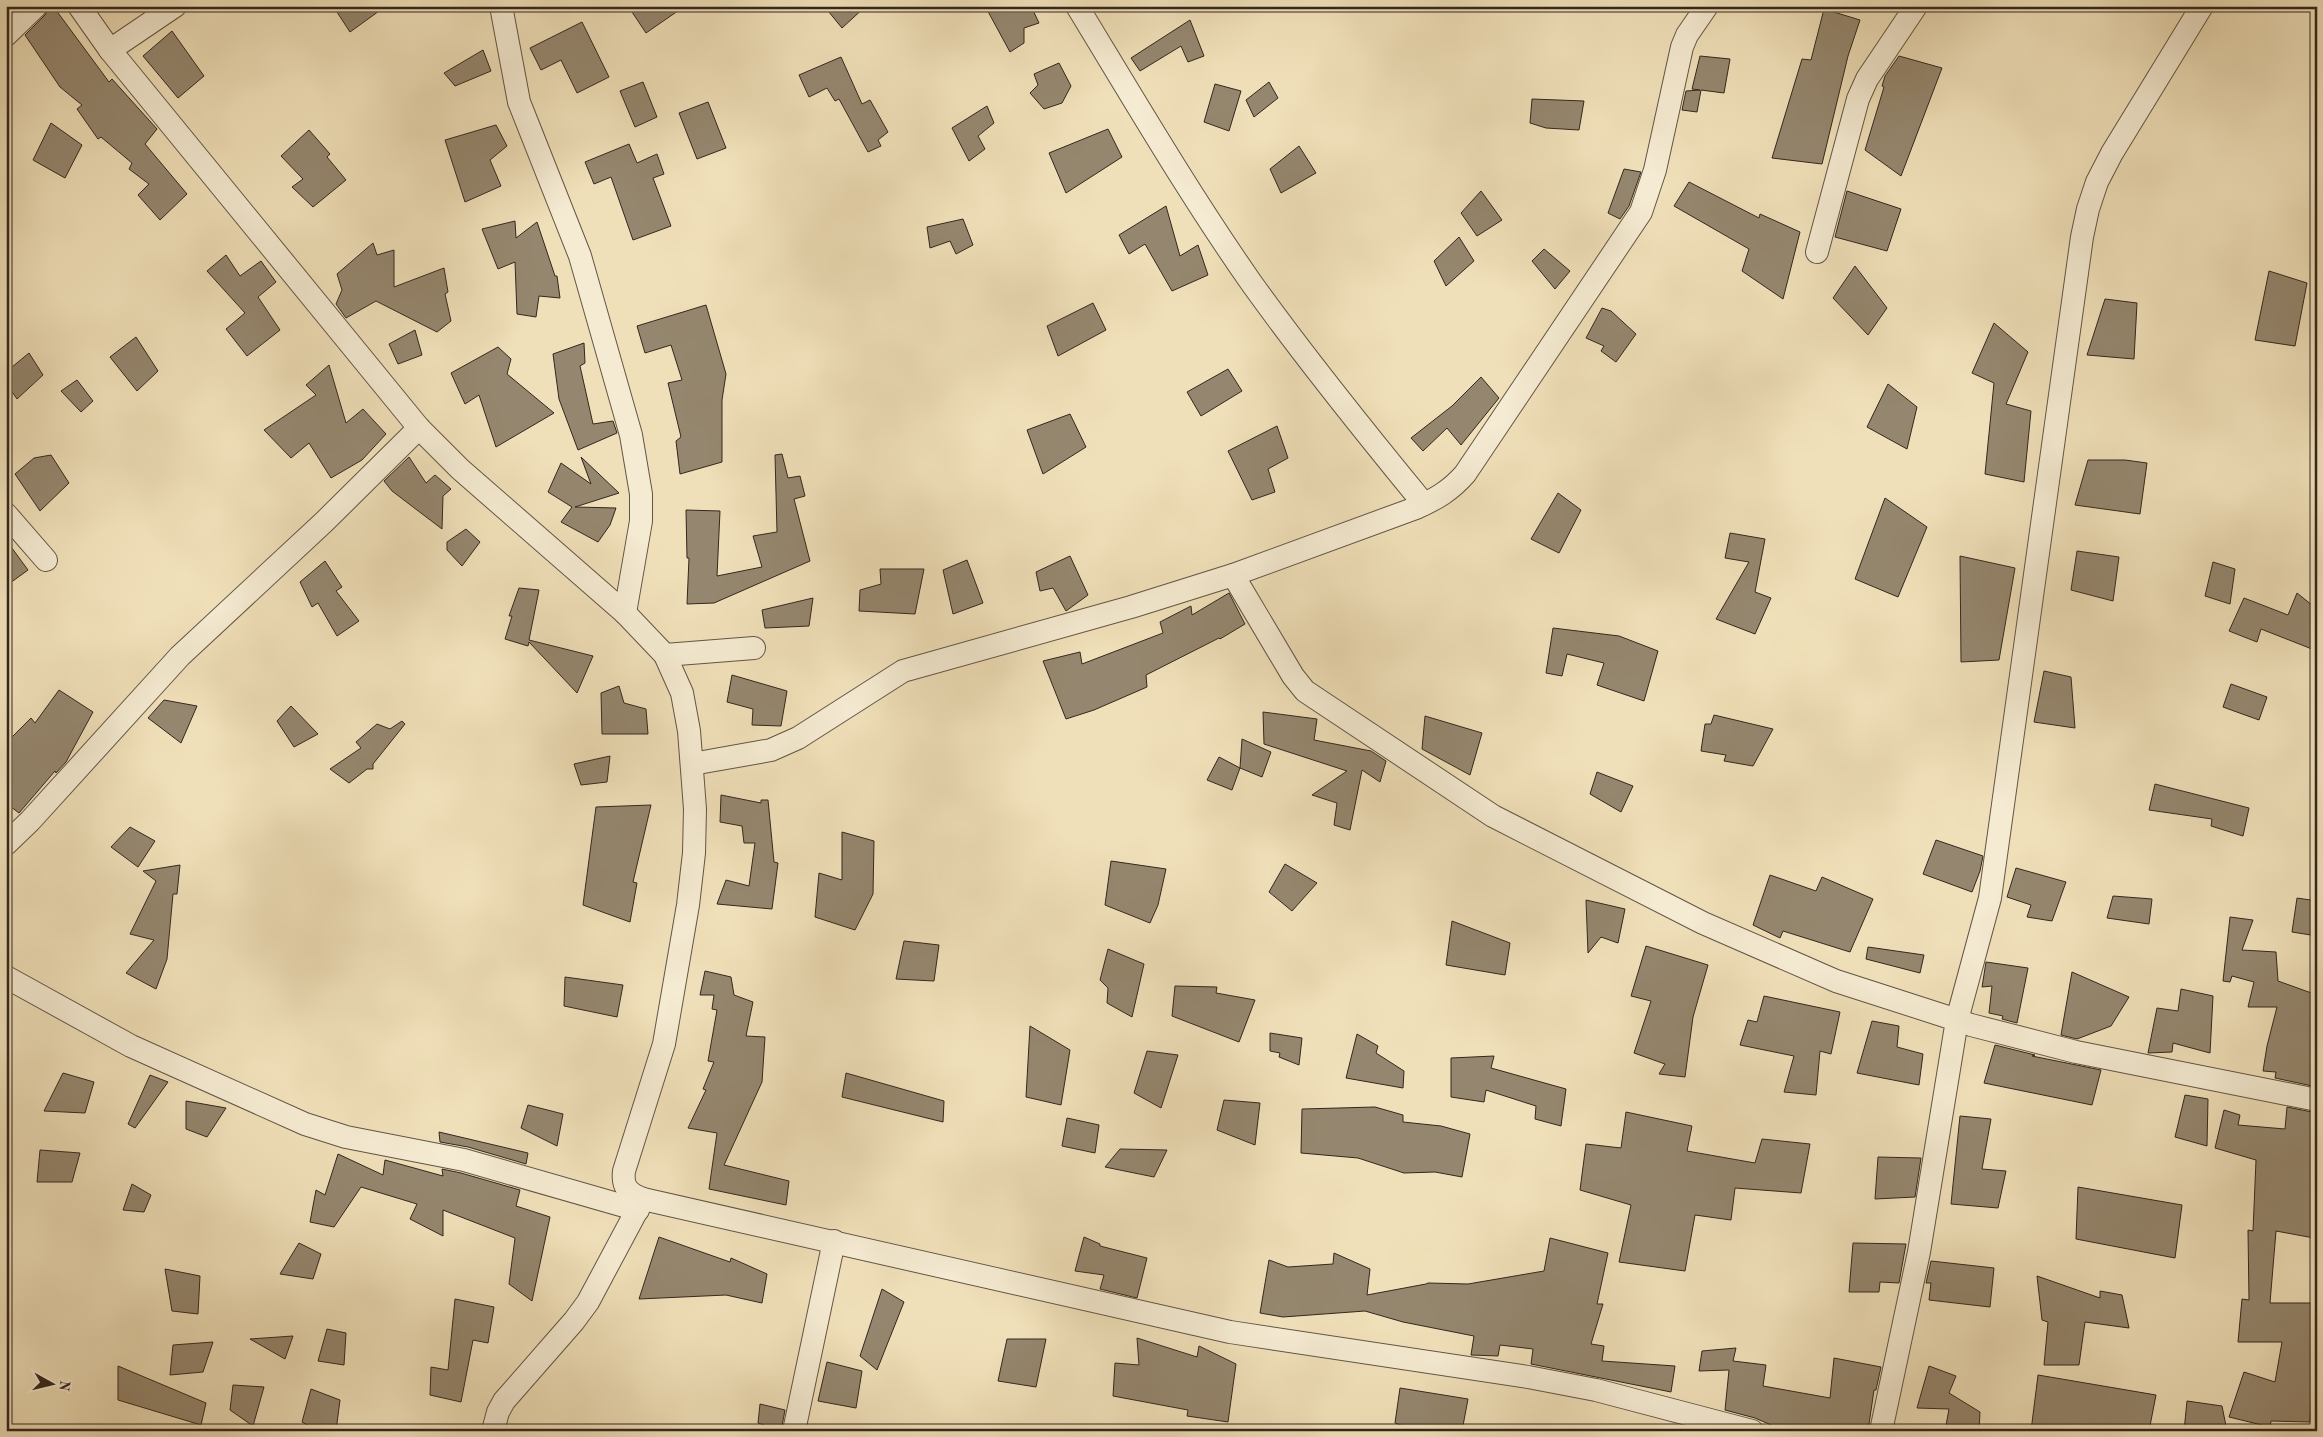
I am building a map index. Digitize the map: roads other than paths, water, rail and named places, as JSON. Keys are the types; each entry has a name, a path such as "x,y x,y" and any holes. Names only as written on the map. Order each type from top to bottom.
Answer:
{"street":[{"path":"6,35 36,6"},
{"path":"79,6 110,50 418,428 460,469 625,612 664,655 682,693 689,731 692,764 695,809 694,853 688,905 664,1044 624,1171 623,1180 626,1188 640,1205"},
{"path":"110,50 175,6"},
{"path":"501,6 519,102 580,256 634,450 641,494 640,521 625,612"},
{"path":"1077,6 1186,185 1250,280 1304,354 1424,504"},
{"path":"692,764 771,750 798,738 903,672 1131,607 1233,574 1424,504 1452,489 1465,474 1641,212 1656,170 1682,47 1687,35 1706,6"},
{"path":"1816,252 1858,99 1867,80 1916,6"},
{"path":"1881,1431 1919,1252 1957,1020 1990,898 2082,237 2088,209 2097,182 2112,153 2202,6"},
{"path":"6,844 30,821 180,656 324,522 418,428"},
{"path":"6,514 46,560"},
{"path":"1233,574 1289,670 1305,691 1492,816 1721,931 1836,981 1971,1025 2076,1052 2317,1100"},
{"path":"664,655 754,648"},
{"path":"6,977 131,1046 325,1132 464,1160 640,1205 834,1241 1221,1330 1301,1344 1528,1377 1596,1390 1752,1431"},
{"path":"493,1431 496,1417 504,1401 574,1321 588,1302 640,1205"},
{"path":"794,1431 834,1241"}]}
